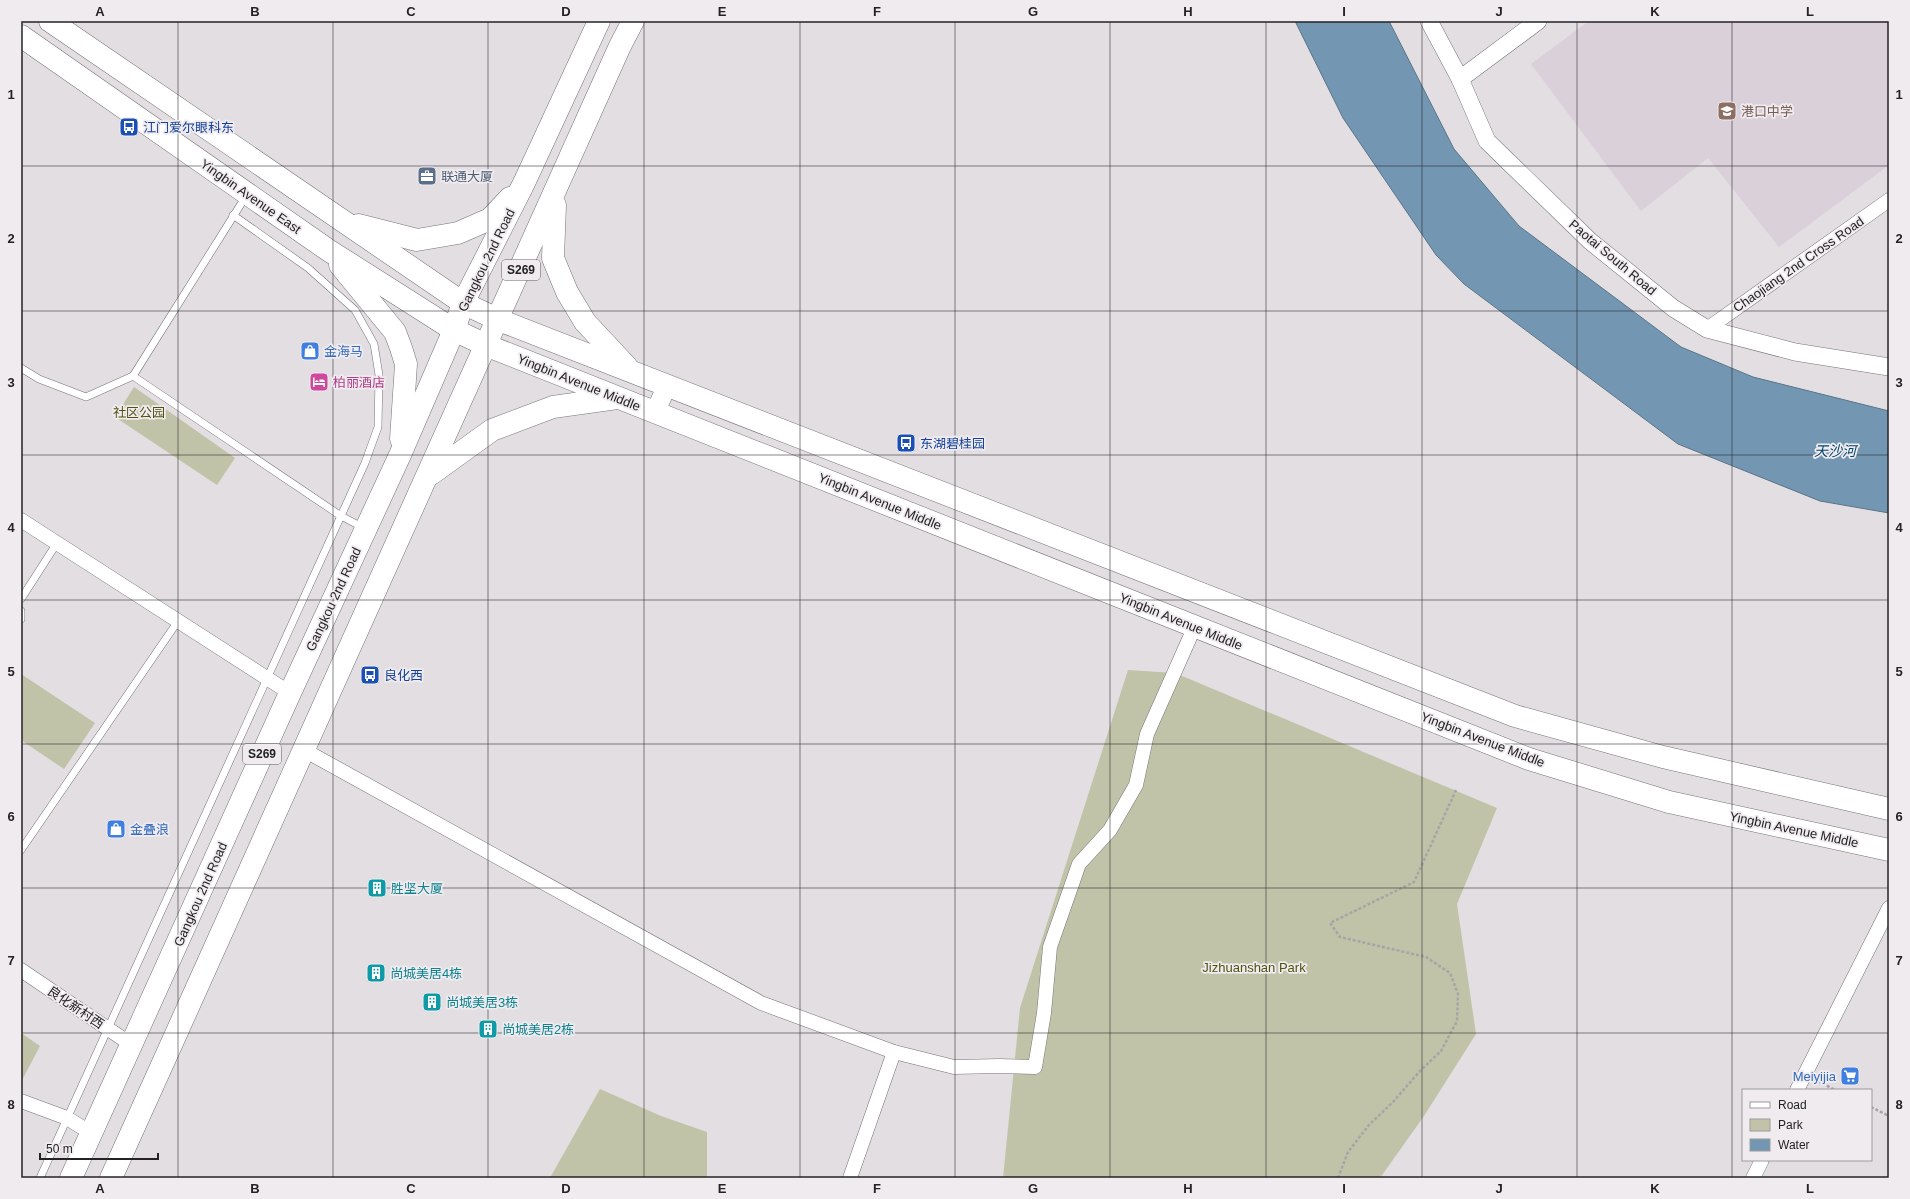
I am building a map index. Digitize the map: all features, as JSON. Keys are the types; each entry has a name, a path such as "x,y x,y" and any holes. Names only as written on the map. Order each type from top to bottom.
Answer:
{"main road":[{"path":"50,21 463,302 499,320 1515,716 1663,757 1889,809"},
{"name":"S269","path":"111,1178 395,549 430,475 620,46 633,21"},
{"path":"596,28 620,46"},
{"name":"Gangkou 2nd Road","path":"71,1178 290,692 400,455 454,330 463,302 524,183 596,28"},
{"name":"Yingbin Avenue East","path":"21,36 328,250 454,330 488,346"},
{"path":"344,221 417,240 458,232 490,219 524,183"},
{"path":"555,194 553,258 567,292 585,322 630,371"},
{"path":"328,250 395,332 399,343 406,364 400,455"},
{"name":"Yingbin Avenue Middle","path":"488,346 1529,759 1669,802 1889,850"},
{"path":"655,412 668,386"},
{"path":"430,475 492,430 553,407 619,397"},
{"path":"365,531 395,549"}],"street":[{"name":"Paotai South Road","path":"1429,21 1460,79 1487,141 1590,241 1673,308 1707,328 1795,352 1889,367"},
{"path":"1460,79 1538,21"},
{"name":"Chaojiang 2nd Cross Road","path":"1707,328 1889,200"},
{"path":"21,520 290,692"},
{"path":"304,750 761,1003 894,1052 954,1068 999,1066 1035,1067 1044,1013 1050,947 1079,864 1110,830 1136,784 1147,734 1195,626"},
{"path":"1798,1089 1889,908"},
{"name":"良化新村西","path":"21,970 132,1045"},
{"path":"850,1178 894,1052"},
{"path":"21,1101 67,1118 91,1133"},
{"path":"1753,1178 1762,1161"}],"lane":[{"path":"21,368 39,379 86,397 133,376 247,194"},
{"path":"40,1178 365,464 378,427 379,375 374,344 355,310 308,268 233,215"},
{"path":"133,376 365,531"},
{"path":"21,599 57,543"},
{"path":"21,611 21,619"},
{"path":"21,850 178,621"}],"path":[{"path":"1338,1178 1348,1152 1369,1125 1393,1102 1420,1070 1441,1051 1457,1021 1458,994 1450,973 1426,957 1340,937 1330,923 1414,882 1456,790"},
{"path":"1805,1075 1834,1089"},
{"path":"1872,1108 1889,1116"}],"shaded area":[{"name":"港口中学","path":"1589,21 1889,21 1889,165 1779,247 1708,158 1641,211 1531,64"}],"green space":[{"name":"社区公园","path":"134,387 235,458 217,485 115,417"},
{"name":"Jizhuanshan Park","path":"1128,670 1175,673 1497,808 1457,904 1476,1034 1424,1116 1380,1178 1003,1178 1020,1008"},
{"path":"21,674 95,723 64,769 21,740"},
{"path":"21,1033 40,1046 21,1082"},
{"path":"600,1089 661,1116 707,1132 707,1178 550,1178"}],"water":[{"name":"天沙河","path":"1295,21 1389,21 1454,149 1519,226 1681,347 1753,377 1889,411 1889,513 1820,501 1678,444 1464,284 1436,255 1343,118"}],"place":[{"name":"港口中学","path":"1727,111"},
{"name":"江门爱尔眼科东","path":"129,127"},
{"name":"联通大厦","path":"427,176"},
{"name":"金海马","path":"310,351"},
{"name":"柏丽酒店","path":"319,382"},
{"name":"东湖碧桂园","path":"906,443"},
{"name":"良化西","path":"370,675"},
{"name":"金叠浪","path":"116,829"},
{"name":"胜坚大厦","path":"377,888"},
{"name":"尚城美居4栋","path":"376,973"},
{"name":"尚城美居3栋","path":"432,1002"},
{"name":"尚城美居2栋","path":"488,1029"},
{"name":"Meiyijia","path":"1850,1076"}]}
